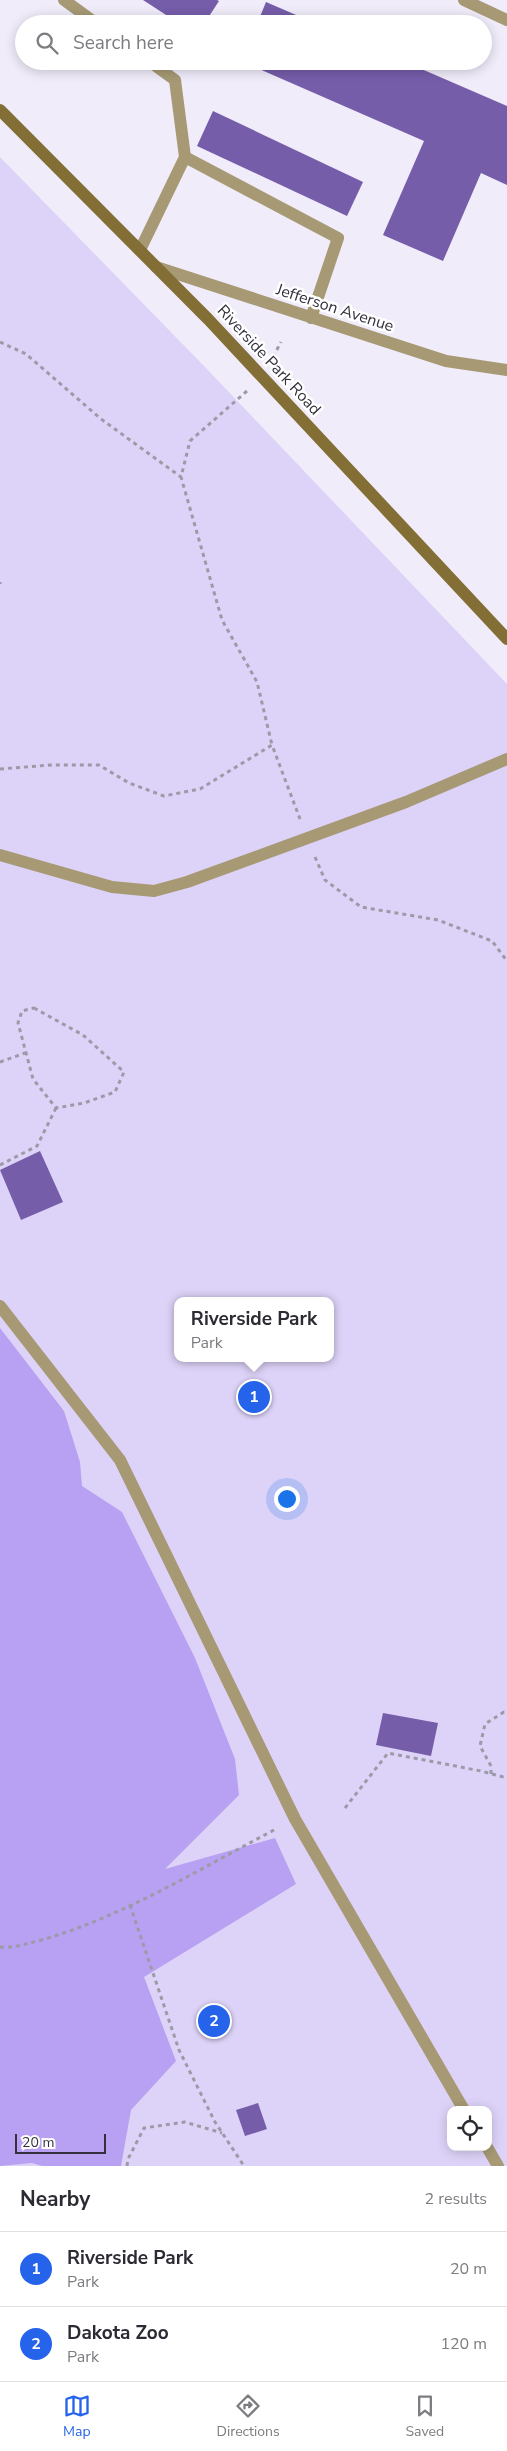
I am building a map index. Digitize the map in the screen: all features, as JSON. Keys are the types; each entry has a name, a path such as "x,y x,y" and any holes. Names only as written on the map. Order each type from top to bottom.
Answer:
{"main road":[{"name":"Riverside Park Road","path":"2,115 140,250 263,377 507,639"}],"street":[{"path":"64,0 85,15"},
{"path":"464,0 507,20"},
{"path":"140,250 185,158 175,80 161,70"},
{"path":"185,158 338,238 312,318"},
{"name":"Jefferson Avenue","path":"156,267 446,361 507,370"},
{"path":"0,855 112,887 154,892 316,836 406,802 507,759"},
{"path":"0,1306 120,1460 295,1819 462,2106"},
{"path":"489,2151 498,2166"}],"path":[{"path":"0,342 26,354 101,419 181,477"},
{"path":"272,745 257,682 222,620 181,477 190,441 263,377 281,342"},
{"path":"34,1008 83,1034 124,1072 115,1092 84,1103 56,1108 33,1079 18,1023 22,1010 34,1008"},
{"path":"0,1062 26,1053"},
{"path":"0,1165 37,1146 56,1108"},
{"path":"491,1774 492,1766 480,1746 483,1731 485,1724 504,1712 507,1713"},
{"path":"345,1808 388,1753 507,1778"},
{"path":"0,1947 12,1948 78,1929 295,1819"},
{"path":"130,1904 179,2050 223,2133 244,2166"},
{"path":"127,2166 128,2159 144,2128 185,2122 223,2133"}],"shaded area":[{"path":"0,157 204,366 507,684 507,2166 0,2166"},
{"path":"0,1328 64,1411 80,1462 82,1486 122,1512 195,1658 235,1759 239,1795 165,1869 275,1838 296,1884 144,1977 176,2061 131,2110 121,2166 42,2166 32,2163 0,2166"}],"building":[{"path":"143,0 219,1 210,15 166,15"},
{"path":"266,2 296,15 261,15"},
{"path":"262,70 424,70 507,106 507,185 481,173 443,261 383,235 424,141"},
{"path":"213,111 363,182 347,216 197,146"},
{"path":"40,1151 63,1202 21,1220 0,1170"},
{"path":"383,1713 438,1723 431,1756 376,1745"},
{"path":"258,2103 267,2129 245,2136 236,2110"}],"place":[{"name":"Riverside Park","path":"254,1397"},
{"name":"Dakota Zoo","path":"214,2021"}]}
